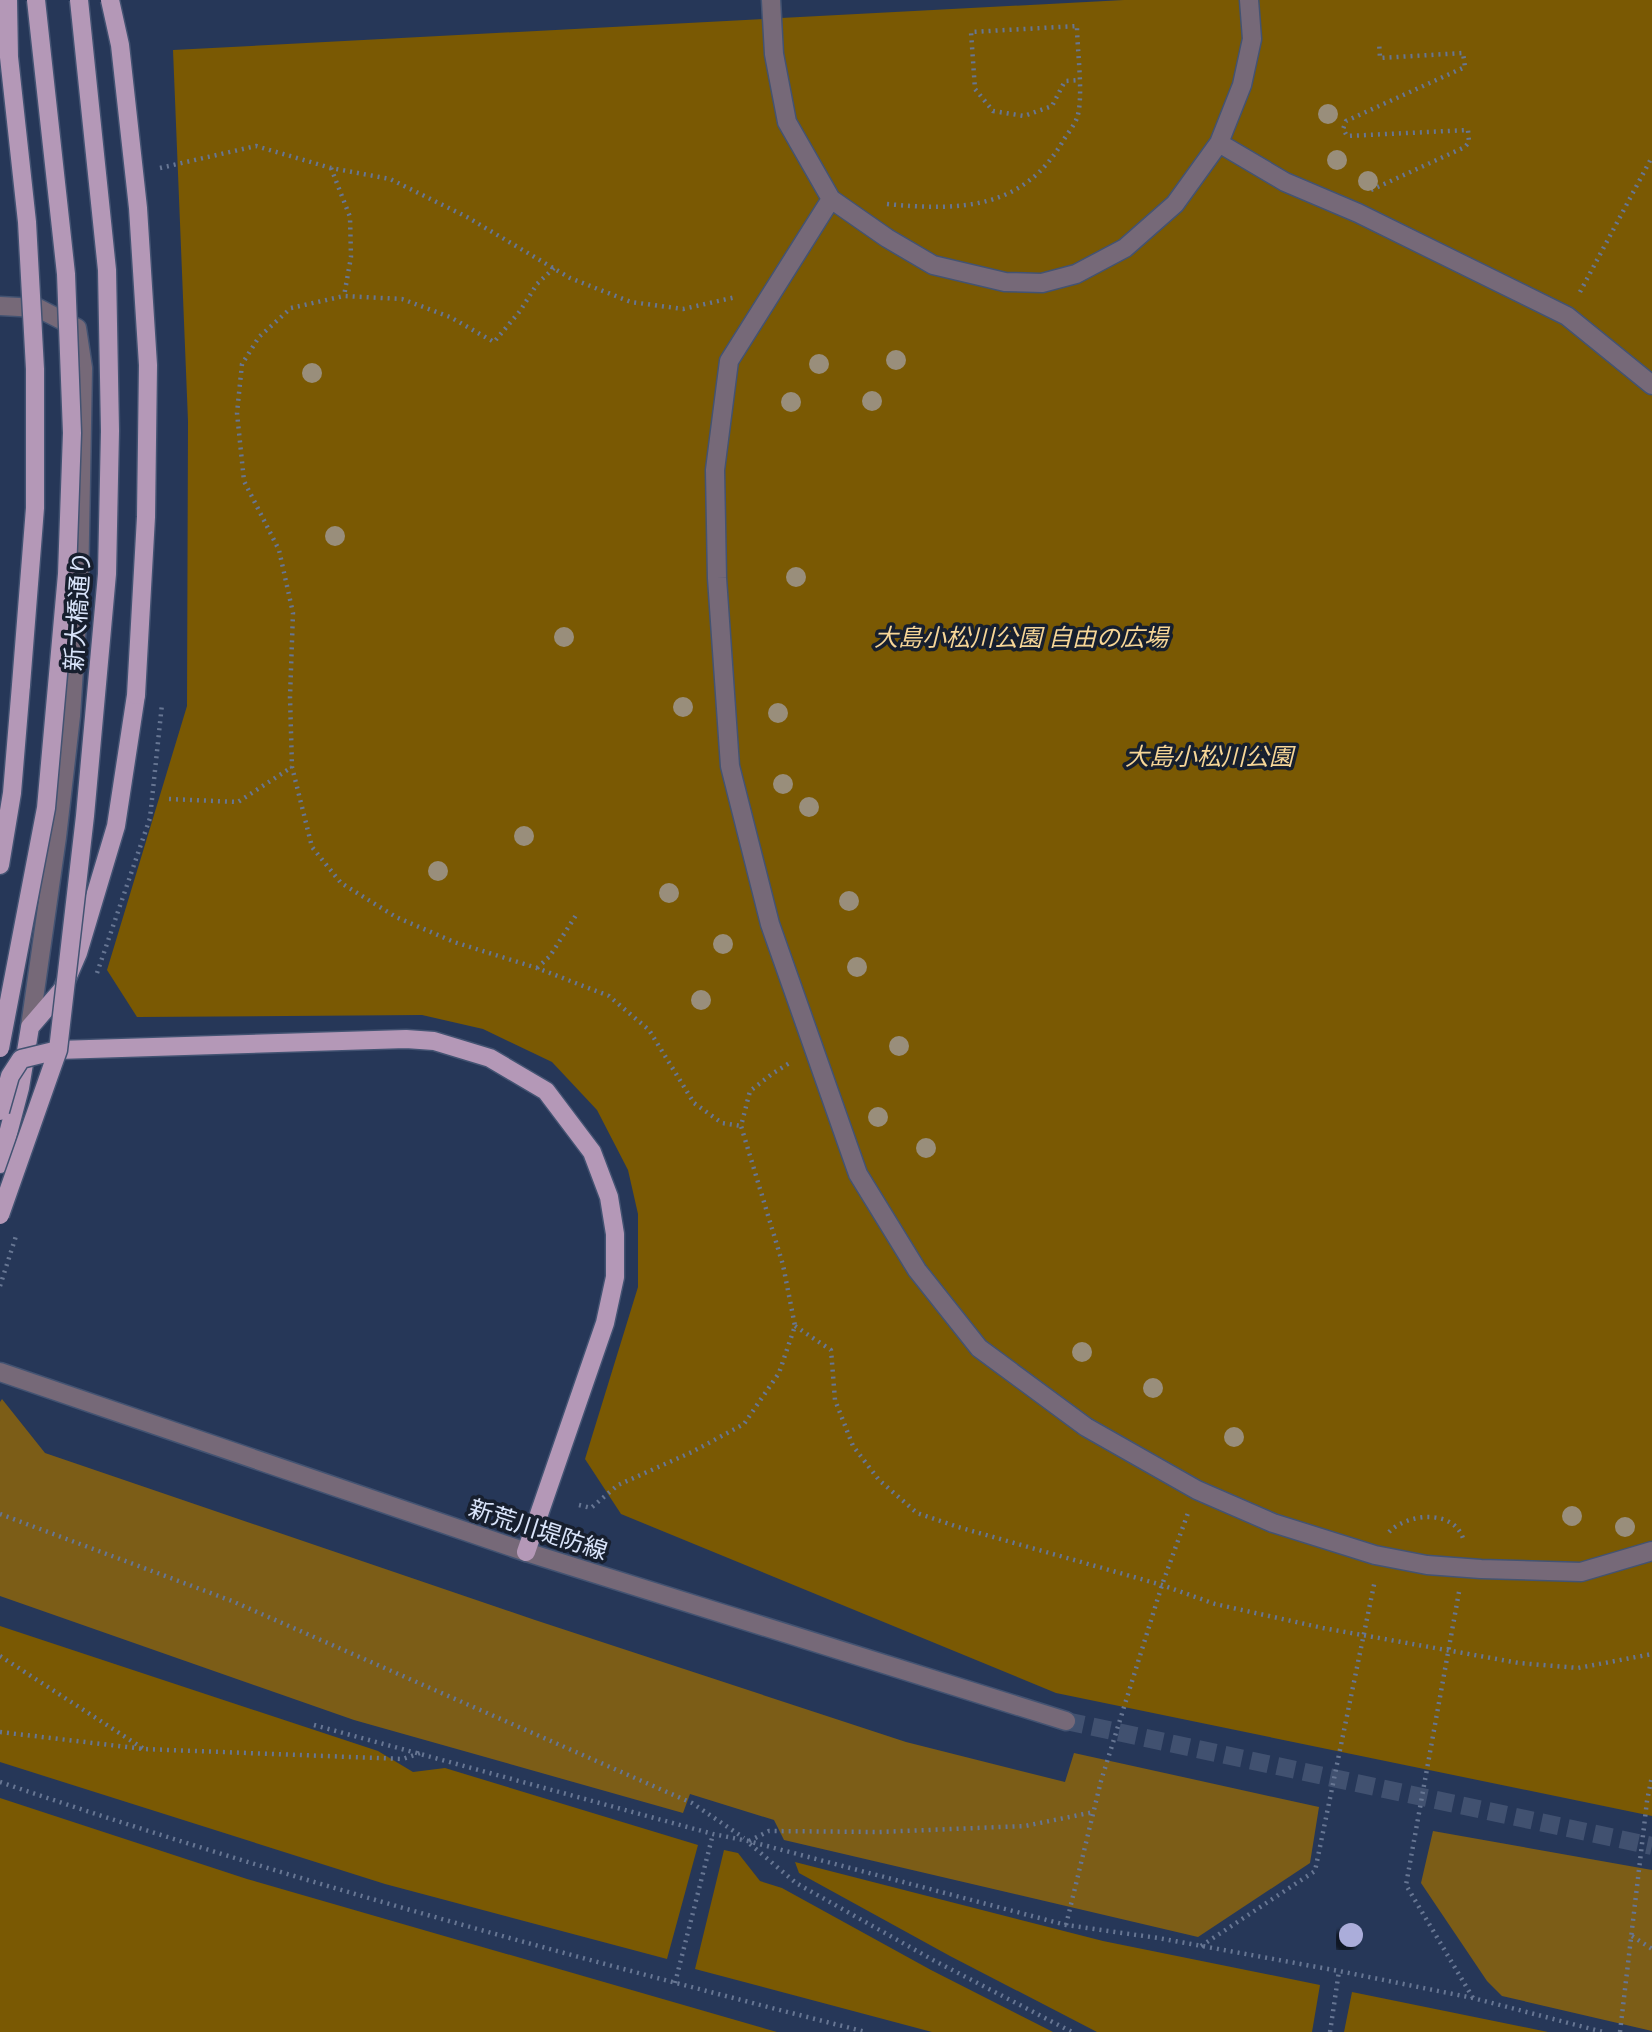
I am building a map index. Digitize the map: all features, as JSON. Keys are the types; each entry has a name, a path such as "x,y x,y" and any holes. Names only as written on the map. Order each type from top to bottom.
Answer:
{"main road":[{"path":"0,865 12,793 35,508 35,369 27,222 9,57 8,0"},
{"name":"新大橋通り","path":"0,1048 46,808 68,561 72,433 66,274 36,0"},
{"name":"新大橋通り","path":"0,1215 58,1050 85,817 107,574 110,430 107,270 79,0"},
{"path":"0,1164 20,1088 30,1027 62,990 78,953 116,827 136,695 146,517 148,365 138,208 120,45 110,0"},
{"path":"0,1034 20,1088"},
{"path":"0,1111 10,1076 21,1059 58,1050 406,1039 434,1041 490,1058 546,1091 592,1152 609,1197 615,1234 615,1278 605,1323 526,1552"}],"street":[{"path":"771,0 774,54 787,122 831,199 887,238 933,265 1005,282 1042,283 1076,274 1125,248 1175,204 1219,143 1242,85 1252,39 1249,0"},
{"path":"1219,143 1285,182 1358,212 1567,316 1652,386"},
{"path":"831,199 729,361 715,470 716,578 730,766 770,924 858,1174 917,1270 979,1348 1086,1427 1197,1490 1273,1523 1380,1557 1427,1565 1581,1572 1652,1551"},
{"path":"0,306 38,308 77,328 83,368 79,590 71,716 30,1027"},
{"name":"新荒川堤防線","path":"0,1372 526,1552 1066,1721"}],"path":[{"path":"881,204 918,207 977,205 1018,190 1052,161 1077,117 1079,80 1077,26 971,32 975,89 993,111 1024,116 1052,106 1065,81 1079,80"},
{"path":"1358,212 1372,188 1465,147 1469,142 1468,130 1346,136 1343,129 1346,121 1465,67 1463,53 1380,58 1379,42"},
{"path":"148,171 256,146 331,168 390,179 467,217 569,278 631,302 683,309 774,289"},
{"path":"1567,316 1652,157"},
{"path":"331,168 350,217 351,257 344,296"},
{"path":"554,268 537,284 495,342 450,317 402,299 344,296 291,308 259,337 242,365 237,413 244,481 279,550 293,613 290,697 292,767 312,847 341,883 396,917 454,942 537,968 609,996 649,1030 694,1103 722,1123 741,1126"},
{"path":"169,799 238,802 292,767"},
{"path":"537,968 550,956 578,912"},
{"path":"579,1505 591,1508 618,1485 692,1452 744,1424 779,1373 796,1326 783,1265 741,1126 750,1091 772,1074 813,1050"},
{"path":"796,1326 831,1350 835,1400 853,1446 879,1480 918,1513 958,1527 1162,1585 1215,1604 1364,1635 1518,1663 1578,1668 1652,1654"},
{"path":"1066,1925 1094,1812 1162,1585 1197,1490"},
{"path":"0,1514 232,1601 692,1803 748,1841 796,1883 933,1960 1072,2032"},
{"path":"1201,1946 1315,1871 1384,1537 1396,1525 1415,1518 1436,1517 1453,1522 1462,1533 1466,1547 1406,1885 1473,1998"},
{"path":"0,1656 144,1749"},
{"path":"314,1725 713,1834 1066,1925 1339,1971 1473,1998 1603,2032"},
{"path":"0,1732 144,1749 402,1759 421,1753"},
{"path":"1620,2032 1652,1776"},
{"path":"0,1782 236,1859 675,1983 866,2032"},
{"path":"748,1841 769,1831 879,1832 1025,1826 1094,1812"},
{"path":"675,1983 713,1834"},
{"path":"1632,1936 1652,1949"},
{"path":"1330,2032 1339,1971"}],"green space":[{"name":"大島小松川公園 自由の広場","path":"1124,0 1652,0 1652,1816 1056,1693 621,1514 585,1459 638,1287 638,1214 628,1170 597,1110 552,1062 483,1029 422,1015 137,1017 107,970 187,706 188,421 173,50"},
{"path":"0,1626 378,1751 413,1772 445,1768 698,1845 667,1959 385,1884 0,1762"},
{"path":"0,1798 247,1879 777,2032 0,2032"},
{"path":"724,1850 738,1853 760,1881 782,1888 931,1970 1053,2032 932,2032 695,1969"},
{"path":"795,1862 1103,1941 1320,1985 1312,2032 1097,2032 950,1956 799,1873"},
{"path":"1352,1992 1548,2032 1344,2032"}],"shaded area":[{"path":"2,1399 45,1453 535,1620 906,1742 1065,1782 1074,1753 1319,1807 1310,1863 1198,1937 784,1840 774,1820 690,1794 683,1813 354,1720 0,1596"},
{"path":"1433,1831 1652,1870 1652,2031 1502,1996 1487,1981 1421,1883"}],"building":[{"path":"1351,1923 1362,1930 1363,1935 1356,1946 1351,1947 1340,1940 1339,1935 1346,1924"}],"tunnel":[{"path":"1066,1721 1652,1846"}],"park label":[{"name":"大島小松川公園","path":"1209,757"}]}
